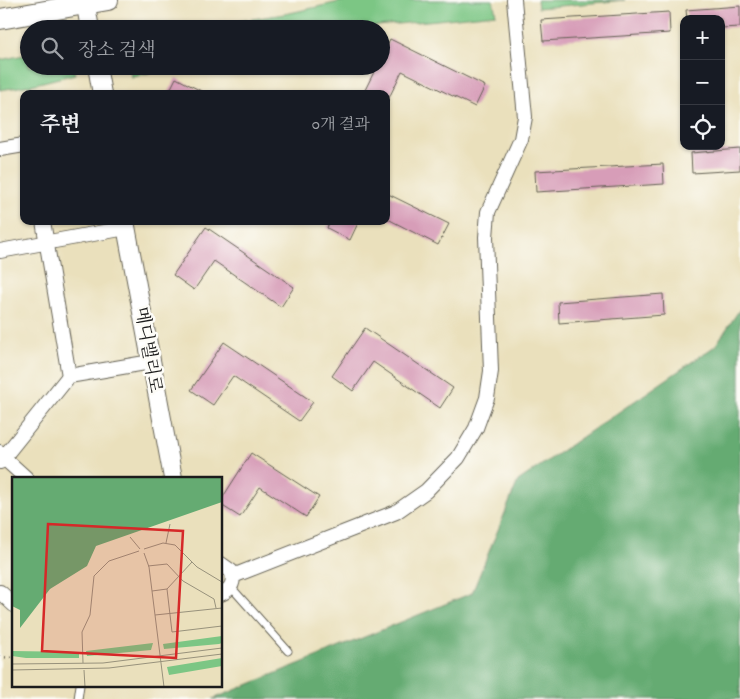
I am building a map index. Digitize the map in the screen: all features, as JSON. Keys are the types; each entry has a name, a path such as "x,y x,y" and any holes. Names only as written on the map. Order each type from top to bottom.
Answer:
{"main road":[{"path":"0,19 85,2 108,0"}],"street":[{"path":"222,564 228,567 228,585 396,512 426,490 458,458 476,428 487,398 491,370 486,237 488,212 521,139 525,117 514,0"},
{"path":"85,2 88,20"},
{"path":"99,75 101,90"},
{"path":"0,149 20,145"},
{"path":"44,225 68,376"},
{"path":"0,250 47,243 126,225"},
{"name":"메디밸리로","path":"126,225 173,477"},
{"path":"25,477 1,457 68,376 151,362"},
{"path":"0,592 12,603"}],"lane":[{"path":"228,585 288,651"},
{"path":"78,699 80,686"}],"green space":[{"path":"348,0 493,0 496,14 390,25 390,20 247,20 290,13"},
{"path":"537,0 625,0 538,8"},
{"path":"20,56 20,75 71,75 31,85 0,90 0,60"},
{"path":"740,309 740,699 213,699 472,593 518,481 715,346"}],"building":[{"path":"740,6 740,27 725,28 725,15 687,15 686,10"},
{"path":"669,12 670,33 543,41 541,20"},
{"path":"390,39 485,86 475,107 402,71 390,96 390,90 365,90 372,75 390,75"},
{"path":"176,78 199,90 170,90"},
{"path":"740,149 740,170 692,173 691,153"},
{"path":"663,164 664,184 536,192 535,171"},
{"path":"390,195 449,224 438,245 390,220"},
{"path":"328,225 357,225 350,240 327,228"},
{"path":"206,227 294,287 281,307 214,261 194,290 173,275"},
{"path":"663,294 664,315 559,323 558,302"},
{"path":"365,328 453,388 440,408 373,362 353,391 332,376"},
{"path":"224,342 313,402 299,421 233,376 213,405 191,390"},
{"path":"251,453 319,497 306,517 260,487 240,517 222,506 222,498"}]}
